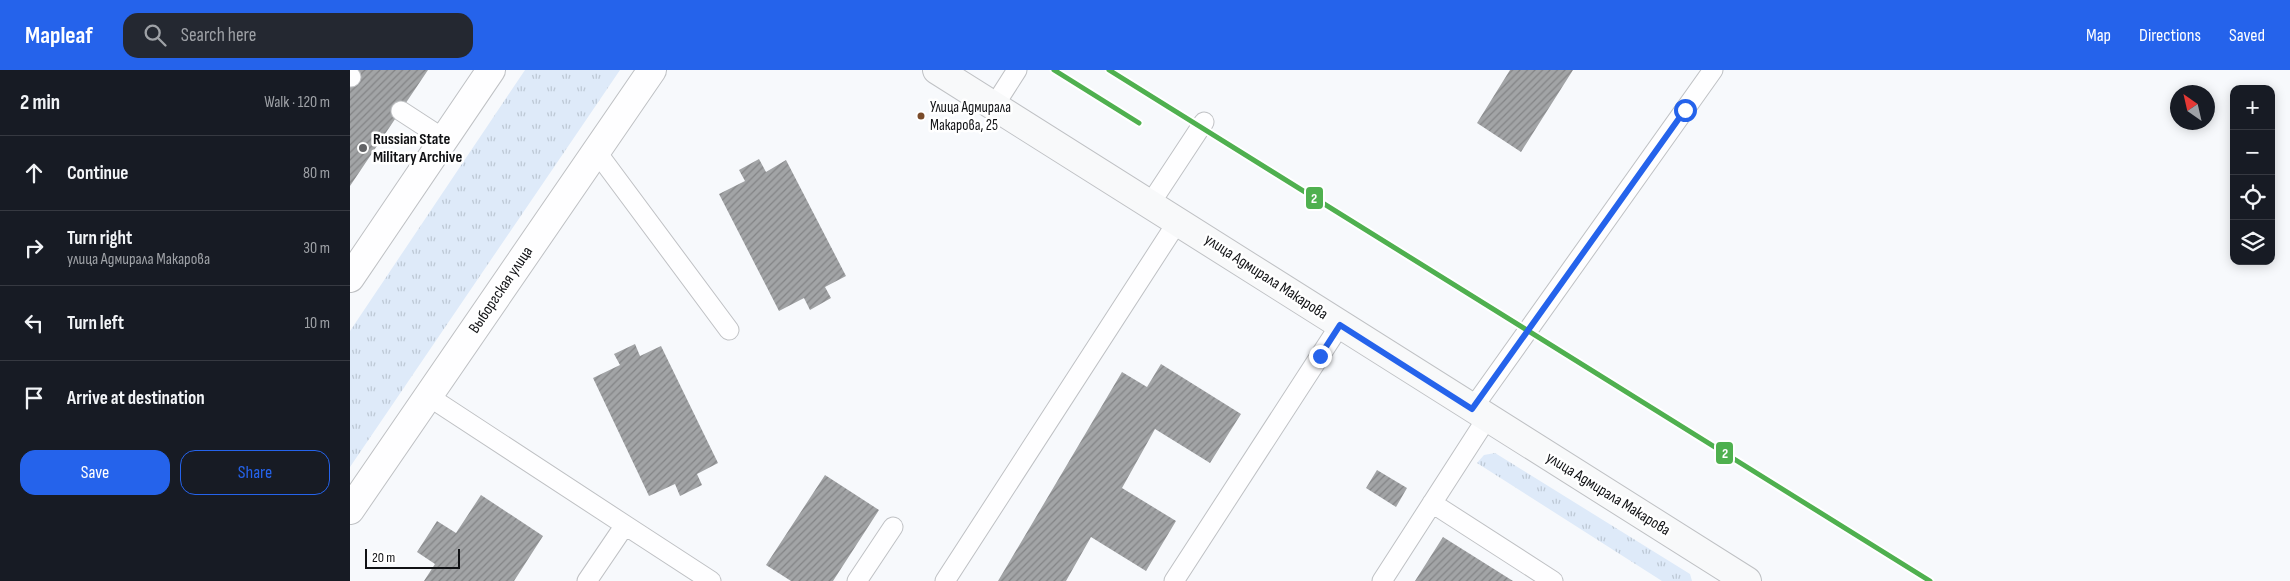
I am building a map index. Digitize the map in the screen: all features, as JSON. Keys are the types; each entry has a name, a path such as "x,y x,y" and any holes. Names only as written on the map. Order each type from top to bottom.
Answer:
{"street":[{"path":"350,278 491,70"},
{"name":"Выборгская улица","path":"350,510 652,70"},
{"name":"улица Адмирала Макарова","path":"937,70 1480,413 1735,578"}],"lane":[{"path":"994,106 1017,70"},
{"path":"1382,581 1432,503 1480,413 1712,70"},
{"path":"401,111 444,139"},
{"path":"1150,204 1204,122"},
{"path":"596,152 728,330"},
{"path":"945,581 1178,221"},
{"path":"1174,581 1340,325"},
{"path":"428,396 711,581"},
{"path":"1432,503 1553,581"},
{"path":"586,581 625,525"},
{"path":"857,581 893,526"}],"green space":[{"path":"525,70 620,70 350,467 350,331"},
{"path":"1495,453 1690,574 1692,581 1662,581 1477,463 1484,455"}],"building":[{"name":"Russian State Military Archive","path":"356,70 428,70 350,186 350,79"},
{"path":"1510,70 1573,70 1521,152 1477,123"},
{"path":"759,159 766,172 786,160 846,276 825,287 831,298 810,310 804,298 779,311 719,194 745,181 739,170"},
{"path":"635,344 640,356 661,346 718,463 697,474 702,485 680,496 675,484 649,496 593,378 620,365 614,354"},
{"path":"1161,364 1241,414 1210,463 1155,429 1122,488 1176,521 1146,571 1091,537 1066,581 998,581 1122,372 1147,387"},
{"path":"1377,470 1407,488 1396,507 1366,488"},
{"path":"825,475 879,510 833,581 791,581 766,565"},
{"path":"481,495 543,536 514,581 424,581 435,564 417,552 437,521 456,533"},
{"path":"1443,537 1513,581 1415,581"}],"metro line":[{"name":"2","path":"1054,70 1139,123"},
{"name":"2","path":"1109,70 1930,581"}],"place":[{"name":"Улица Адмирала Макарова, 25","path":"921,116"},
{"name":"Russian State Military Archive","path":"363,148"}],"route":[{"path":"1320,356 1340,325 1472,409 1685,110"}]}
